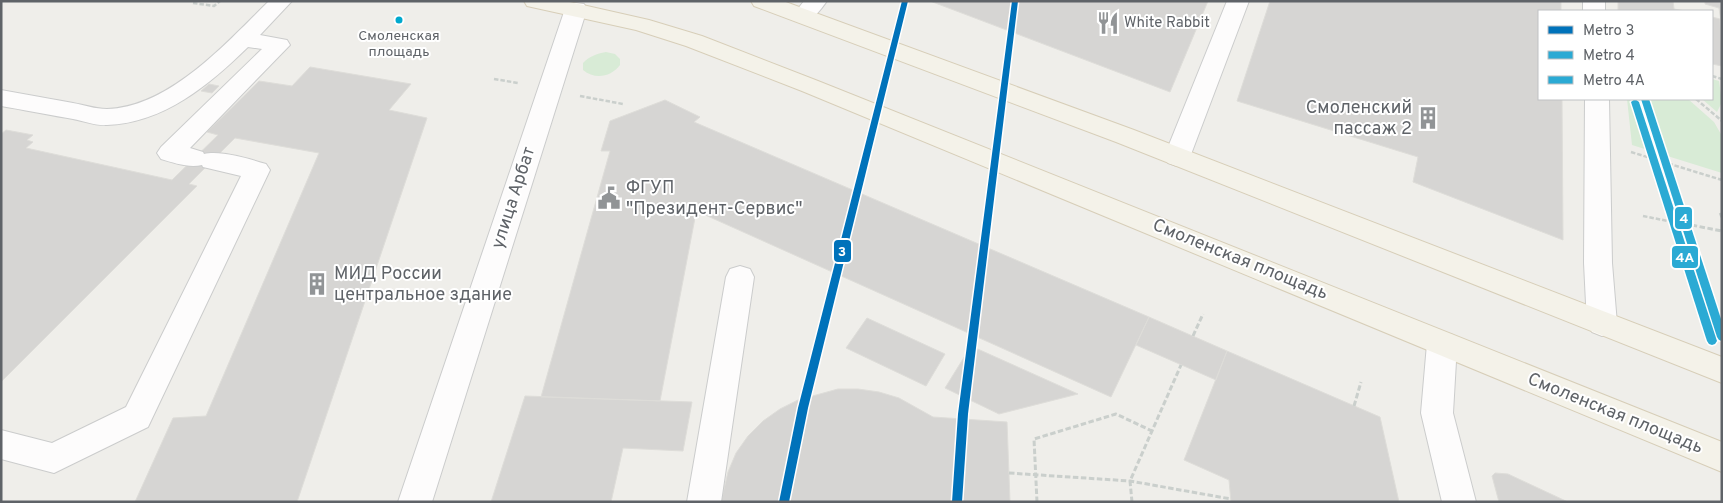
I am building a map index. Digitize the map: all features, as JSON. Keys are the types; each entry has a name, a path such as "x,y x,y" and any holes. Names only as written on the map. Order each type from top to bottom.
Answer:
{"main road":[{"name":"Смоленская площадь","path":"535,1 650,27 694,41 1068,189 1722,458"},
{"path":"762,1 810,8 1177,157 1722,370"}],"street":[{"path":"1,98 107,117 130,114 156,106 180,93 241,40 281,1"},
{"path":"1177,157 1238,1"},
{"name":"улица Арбат","path":"415,502 576,9"},
{"path":"1,444 54,458 137,417 257,170 170,153 279,45 241,40"},
{"path":"1597,100 1598,263 1602,324"},
{"path":"704,502 740,277"},
{"path":"1442,344 1437,413 1459,502"}],"path":[{"path":"193,3 214,6 220,1"},
{"path":"494,79 520,84"},
{"path":"574,95 623,104"},
{"path":"1697,100 1722,121"},
{"path":"1633,152 1722,180"},
{"path":"1720,213 1722,218"},
{"path":"1642,216 1722,231"},
{"path":"1193,336 1203,314"},
{"path":"1132,502 1130,482 1181,365"},
{"path":"1354,406 1361,382"},
{"path":"1037,502 1034,439 1116,414 1152,430"},
{"path":"1009,473 1130,482 1230,499"}],"green space":[{"path":"606,52 615,54 620,59 620,65 616,69 603,76 593,75 583,70 583,63 593,56"},
{"path":"1713,79 1719,81 1722,102 1717,112 1703,100 1713,100"},
{"path":"1627,100 1689,100 1714,122 1722,136 1722,173 1632,145"}],"building":[{"path":"930,1 1208,1 1170,92"},
{"name":"Смоленский пассаж 2","path":"1270,1 1561,1 1561,10 1538,10 1538,100 1562,100 1563,240 1413,182 1418,157 1237,101"},
{"path":"1618,1 1673,1 1674,9 1680,10 1618,10"},
{"path":"1705,1 1722,1 1722,28 1719,8 1705,4"},
{"path":"1713,17 1720,19 1722,66 1713,64"},
{"name":"МИД России центральное здание","path":"310,67 411,84 389,110 427,118 297,502 135,502 173,418 206,416 319,153 235,138 189,184 197,186 1,382 1,134 6,130 33,135 27,140 33,142 26,148 172,180 218,135 207,132 259,81 292,86"},
{"path":"209,84 219,86 212,93 201,91"},
{"path":"665,100 700,117 694,122 1149,317 1111,397 703,214 695,218 660,401 541,397 610,151 601,151 610,121"},
{"path":"1149,317 1227,351 1216,380 1136,345"},
{"path":"867,318 945,354 926,386 846,348"},
{"path":"971,346 1078,394 999,414 945,388"},
{"path":"1227,351 1380,417 1399,502 1231,502 1229,480 1184,460"},
{"path":"838,389 879,392 899,398 933,417 1007,422 1010,502 721,502 728,472 736,453 748,436 763,421 780,409 798,400"},
{"path":"525,396 692,402 683,451 623,448 611,502 491,502"},
{"path":"1495,473 1508,474 1568,502 1499,502 1492,476"}],"metro line":[{"name":"3","path":"784,502 803,408 905,1"},
{"name":"3","path":"957,502 963,414 1015,1"},
{"name":"4","path":"1645,100 1722,337"},
{"name":"4А","path":"1635,102 1712,341"}],"place":[{"name":"Смоленская площадь","path":"399,20"},
{"name":"White Rabbit","path":"1108,23"},
{"name":"Смоленский пассаж 2","path":"1428,118"},
{"name":"ФГУП \"Президент-Сервис\"","path":"609,198"},
{"name":"МИД России центральное здание","path":"317,284"}]}
